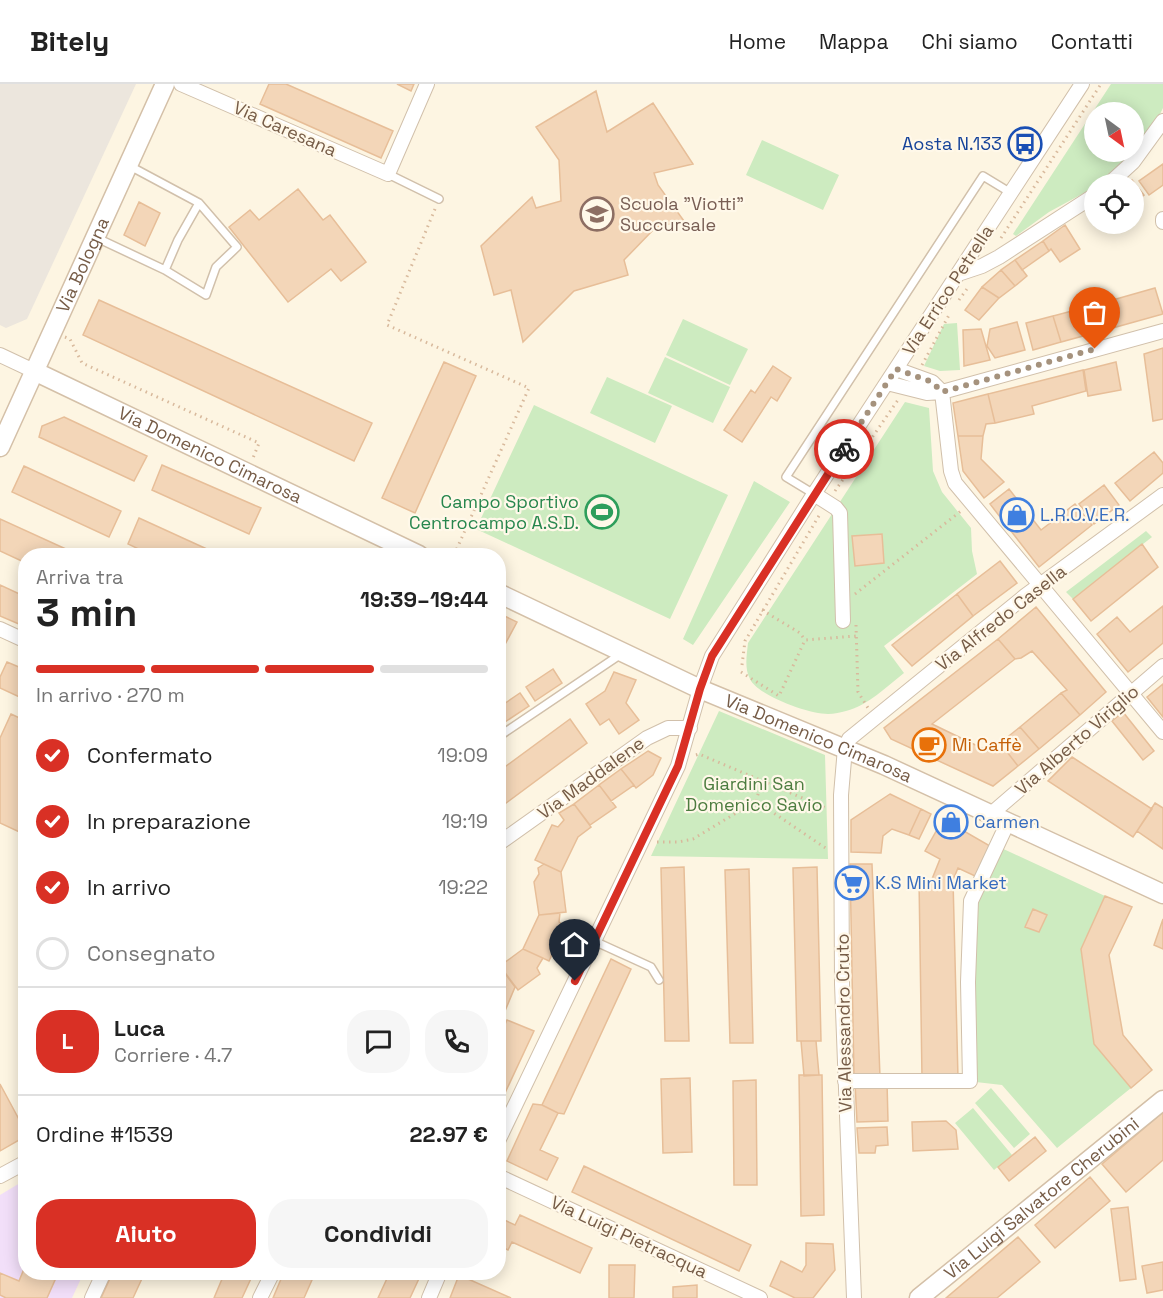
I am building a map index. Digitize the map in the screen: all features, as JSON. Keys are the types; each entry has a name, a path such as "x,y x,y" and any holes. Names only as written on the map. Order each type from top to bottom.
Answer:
{"street":[{"name":"Via Bologna","path":"0,447 165,84"},
{"name":"Via Caresana","path":"181,84 388,174"},
{"path":"388,174 427,84"},
{"name":"Via Errico Petrella","path":"506,1124 681,758 700,689 712,656 814,494 1082,84"},
{"path":"1120,174 1134,162 1163,121"},
{"path":"958,274 999,258 1084,202"},
{"path":"886,383 927,393 942,392 1163,331"},
{"name":"Via Domenico Cimarosa","path":"0,355 404,548"},
{"path":"896,369 932,382 942,392 951,471 956,483 1163,732"},
{"path":"814,494 840,513 843,621"},
{"name":"Via Alfredo Casella","path":"845,748 849,739 1041,585 1163,495"},
{"name":"Via Domenico Cimarosa","path":"506,597 700,689 845,748 1163,894"},
{"path":"0,629 18,637"},
{"name":"Via Alberto Viriglio","path":"991,814 1163,666"},
{"name":"Via Maddalene","path":"506,838 647,738 663,729 690,728"},
{"name":"Via Alessandro Cruto","path":"845,748 841,795 845,1081 854,1298"},
{"path":"845,1081 970,1081 968,982 971,901 1008,822"},
{"name":"Via Luigi Salvatore Cherubini","path":"919,1298 1163,1100"},
{"path":"0,1176 18,1166"},
{"name":"Via Luigi Pietracqua","path":"506,1180 760,1298"},
{"path":"92,1298 100,1280"},
{"path":"260,1298 269,1280"},
{"path":"429,1298 437,1280"}],"lane":[{"path":"95,237 165,270 206,295 216,267 237,247 199,203 128,165"},
{"path":"388,174 439,199"},
{"path":"814,494 786,477 983,176 1011,193"},
{"path":"165,270 178,240 199,203"},
{"path":"506,732 623,652"},
{"path":"594,941 651,967 659,980"}],"path":[{"path":"429,194 435,210 387,325 529,388 457,548"},
{"path":"53,330 70,339 82,363 259,443 253,458"},
{"path":"843,603 972,503"},
{"path":"762,610 800,633 806,640"},
{"path":"843,621 856,621 858,692 874,719"},
{"path":"806,640 856,636"},
{"path":"741,672 779,696 806,640"},
{"path":"681,758 692,764 697,753 826,808"},
{"path":"657,842 693,839 756,801 762,781"},
{"path":"756,801 827,850"}],"shaded area":[{"path":"0,84 136,84 27,319 6,328 0,325"},
{"path":"18,1184 18,1280 80,1280 72,1298 0,1298 0,1195"}],"green space":[{"path":"1111,84 1163,84 1163,108 1144,136 1144,102 1099,102"},
{"path":"1084,125 1084,162 1124,162 1113,174 1084,174 1084,193 1049,212 1016,236 1013,234"},
{"path":"762,140 839,175 823,210 746,175"},
{"path":"683,319 748,349 730,385 666,355"},
{"path":"957,323 960,370 940,371 924,366 944,324"},
{"path":"665,357 730,387 713,423 648,393"},
{"path":"607,377 672,406 655,443 590,413"},
{"path":"905,402 929,408 933,471 942,492 971,528 972,551 977,574 884,646 904,673 870,700 854,708 828,714 809,711 773,698 755,685 748,675 746,666 748,643"},
{"name":"Campo Sportivo Centrocampo A.S.D.","path":"534,405 728,495 670,619 476,529"},
{"path":"754,481 790,502 693,645 683,639"},
{"path":"1146,531 1152,537 1073,599 1066,592"},
{"name":"Giardini San Domenico Savio","path":"719,711 825,755 828,859 651,856"},
{"path":"997,846 1105,896 1081,949 1094,1044 1131,1088 1057,1148 1002,1085 967,1081 971,901"},
{"path":"991,1088 1030,1134 1014,1148 975,1103"},
{"path":"973,1108 1012,1155 994,1170 955,1123"}],"building":[{"path":"269,84 286,84 393,131 381,158 260,104"},
{"path":"397,84 414,84 411,91"},
{"name":"Scuola \"Viotti\" Succursale","path":"596,91 607,132 653,103 693,164 654,173 658,185 684,221 656,227 624,260 628,275 574,291 523,342 511,290 494,295 481,246 532,197 536,208 561,201 559,160 536,127"},
{"path":"1163,164 1163,185 1149,195 1144,188 1144,177"},
{"path":"298,189 323,220 330,215 366,262 341,281 331,269 288,302 229,227 250,210 259,220"},
{"path":"139,202 160,213 145,246 124,235"},
{"path":"1065,225 1080,249 1060,262 1043,241"},
{"path":"1043,241 1049,251 1022,270 1015,260"},
{"path":"1015,260 1027,276 1015,286 1001,270"},
{"path":"1001,270 1015,286 999,298 982,287"},
{"path":"982,287 999,298 979,320 965,310"},
{"path":"1155,288 1163,314 1109,329 1102,303"},
{"path":"99,300 372,423 354,461 83,335"},
{"path":"1102,303 1109,329 1061,342 1053,316"},
{"path":"1053,316 1061,342 1033,350 1026,323"},
{"path":"1017,322 1025,350 995,358 987,346 990,329"},
{"path":"981,329 990,360 964,366 963,330"},
{"path":"1163,348 1163,419 1153,421 1144,354"},
{"path":"444,362 476,376 415,513 382,498"},
{"path":"1116,362 1121,390 1088,396 1084,370"},
{"path":"773,366 791,378 777,401 771,397 742,442 724,430 751,390 755,393"},
{"path":"1083,370 1086,391 1032,406 1034,414 995,423 988,394"},
{"path":"988,394 995,423 986,424 983,436 958,436 953,403"},
{"path":"64,417 147,456 134,481 39,437 42,426"},
{"path":"958,436 983,436 981,459 1004,482 984,498 963,471"},
{"path":"1154,452 1163,463 1163,473 1130,501 1115,483"},
{"path":"162,465 261,508 249,534 152,490"},
{"path":"24,466 121,511 109,537 12,492"},
{"path":"1104,485 1119,505 1094,524 1079,504"},
{"path":"1009,489 1041,530 1075,504 1092,525 1039,567 990,504"},
{"path":"139,518 205,548 136,548 128,544"},
{"path":"0,519 64,548 18,548 18,559 0,551"},
{"path":"882,534 884,563 855,566 852,536"},
{"path":"1142,544 1158,567 1091,621 1073,599"},
{"path":"1000,561 1017,583 973,616 957,594"},
{"path":"0,585 18,593 18,624 0,616"},
{"path":"957,594 973,616 912,666 892,645"},
{"path":"1163,606 1163,643 1128,672 1097,634 1117,617 1130,632"},
{"path":"1036,607 1106,692 1080,715 1061,693 1067,690 1032,651 1015,659 998,639"},
{"path":"506,617 517,622 506,643"},
{"path":"998,639 1015,659 932,724 990,752 1000,743 1018,766 993,786 891,739 884,728"},
{"path":"7,662 18,667 18,696 0,688 0,677"},
{"path":"553,669 562,683 535,701 526,687"},
{"path":"614,672 636,680 626,703 639,720 619,734 609,719 600,725 586,704 605,691"},
{"path":"1163,684 1163,717 1147,697"},
{"path":"520,693 529,706 506,721 506,703"},
{"path":"1061,693 1080,715 1039,749 1020,727"},
{"path":"1123,712 1154,751 1143,760 1112,721"},
{"path":"11,714 18,717 18,831 0,823 0,738"},
{"path":"570,719 587,743 506,803 506,766"},
{"path":"1020,727 1039,749 1018,766 1000,743"},
{"path":"648,751 661,758 653,775 636,788 621,769"},
{"path":"1072,757 1152,809 1133,837 1048,781"},
{"path":"621,769 634,785 611,801 599,785"},
{"path":"599,785 616,807 590,825 574,804"},
{"path":"890,794 921,809 909,835 892,829 883,836 881,853 851,852 851,820"},
{"path":"1155,803 1163,808 1163,849 1137,831"},
{"path":"574,804 591,827 578,837 561,872 535,860 552,825 558,827 564,820 559,813"},
{"path":"921,809 931,814 919,839 909,835"},
{"path":"943,819 990,846 975,876 958,868 953,880 958,1078 922,1078 919,879 932,879 940,859 925,851"},
{"path":"544,864 561,872 566,912 539,915 534,882 539,874 538,868"},
{"path":"850,864 872,864 880,1077 854,1078"},
{"path":"684,867 689,1041 665,1041 661,868"},
{"path":"817,867 821,1041 797,1041 793,868"},
{"path":"749,869 753,1043 730,1043 725,870"},
{"path":"1105,896 1132,907 1109,955 1123,1035 1152,1070 1131,1088 1094,1044 1081,949"},
{"path":"1033,909 1047,915 1039,932 1025,927"},
{"path":"560,913 559,922 565,926 549,961 523,949 539,915"},
{"path":"1163,919 1163,949 1154,945"},
{"path":"523,949 543,958 537,968 540,974 518,990 506,974 506,962"},
{"path":"611,959 631,969 564,1114 558,1113 542,1105"},
{"path":"506,975 515,987 506,1009"},
{"path":"507,1020 534,1031 506,1091"},
{"path":"801,1041 816,1041 819,1075 804,1076"},
{"path":"799,1075 822,1075 824,1215 801,1216"},
{"path":"690,1078 692,1152 663,1153 661,1079"},
{"path":"756,1080 757,1185 734,1185 733,1081"},
{"path":"887,1082 888,1121 857,1122 855,1083"},
{"path":"0,1084 18,1117 18,1141 0,1151"},
{"path":"533,1104 542,1105 558,1113 540,1150 558,1158 547,1180 507,1161"},
{"path":"1163,1112 1163,1160 1126,1192 1102,1164"},
{"path":"946,1121 956,1130 958,1149 913,1151 912,1122"},
{"path":"887,1127 888,1145 876,1146 875,1153 859,1153 857,1128"},
{"path":"1035,1137 1046,1151 1009,1181 998,1167"},
{"path":"584,1166 751,1245 739,1271 572,1192"},
{"path":"1090,1177 1110,1201 1055,1248 1035,1225"},
{"path":"1128,1207 1136,1279 1120,1281 1111,1209"},
{"path":"520,1215 592,1248 580,1273 512,1242 508,1250 506,1249 506,1221 515,1225"},
{"path":"1018,1237 1040,1262 997,1298 946,1298"},
{"path":"806,1243 833,1244 835,1270 813,1298 795,1298 770,1286 781,1261 802,1272 806,1265"},
{"path":"1163,1262 1163,1290 1147,1293 1142,1266"},
{"path":"609,1265 635,1265 634,1298 609,1298"},
{"path":"0,1273 19,1281 55,1280 47,1298 6,1298 0,1295"},
{"path":"109,1280 141,1280 133,1298 101,1298"},
{"path":"222,1280 250,1280 242,1298 214,1298"},
{"path":"281,1280 312,1280 304,1298 273,1298"},
{"path":"386,1280 418,1280 410,1298 378,1298"},
{"path":"457,1280 470,1280 511,1298 450,1298"},
{"path":"697,1285 697,1298 673,1298 673,1287"}],"way so far":[{"path":"844,449 896,369 932,382 942,392 1095,349"}],"place":[{"name":"Aosta N.133","path":"1025,144"},
{"name":"Scuola \"Viotti\" Succursale","path":"597,214"},
{"name":"Campo Sportivo Centrocampo A.S.D.","path":"602,512"},
{"name":"L.R.O.V.E.R.","path":"1017,515"},
{"name":"Mi Caffè","path":"929,745"},
{"name":"Carmen","path":"951,822"},
{"name":"K.S Mini Market","path":"852,883"}],"route":[{"path":"575,981 678,766 712,656 844,449"}]}
